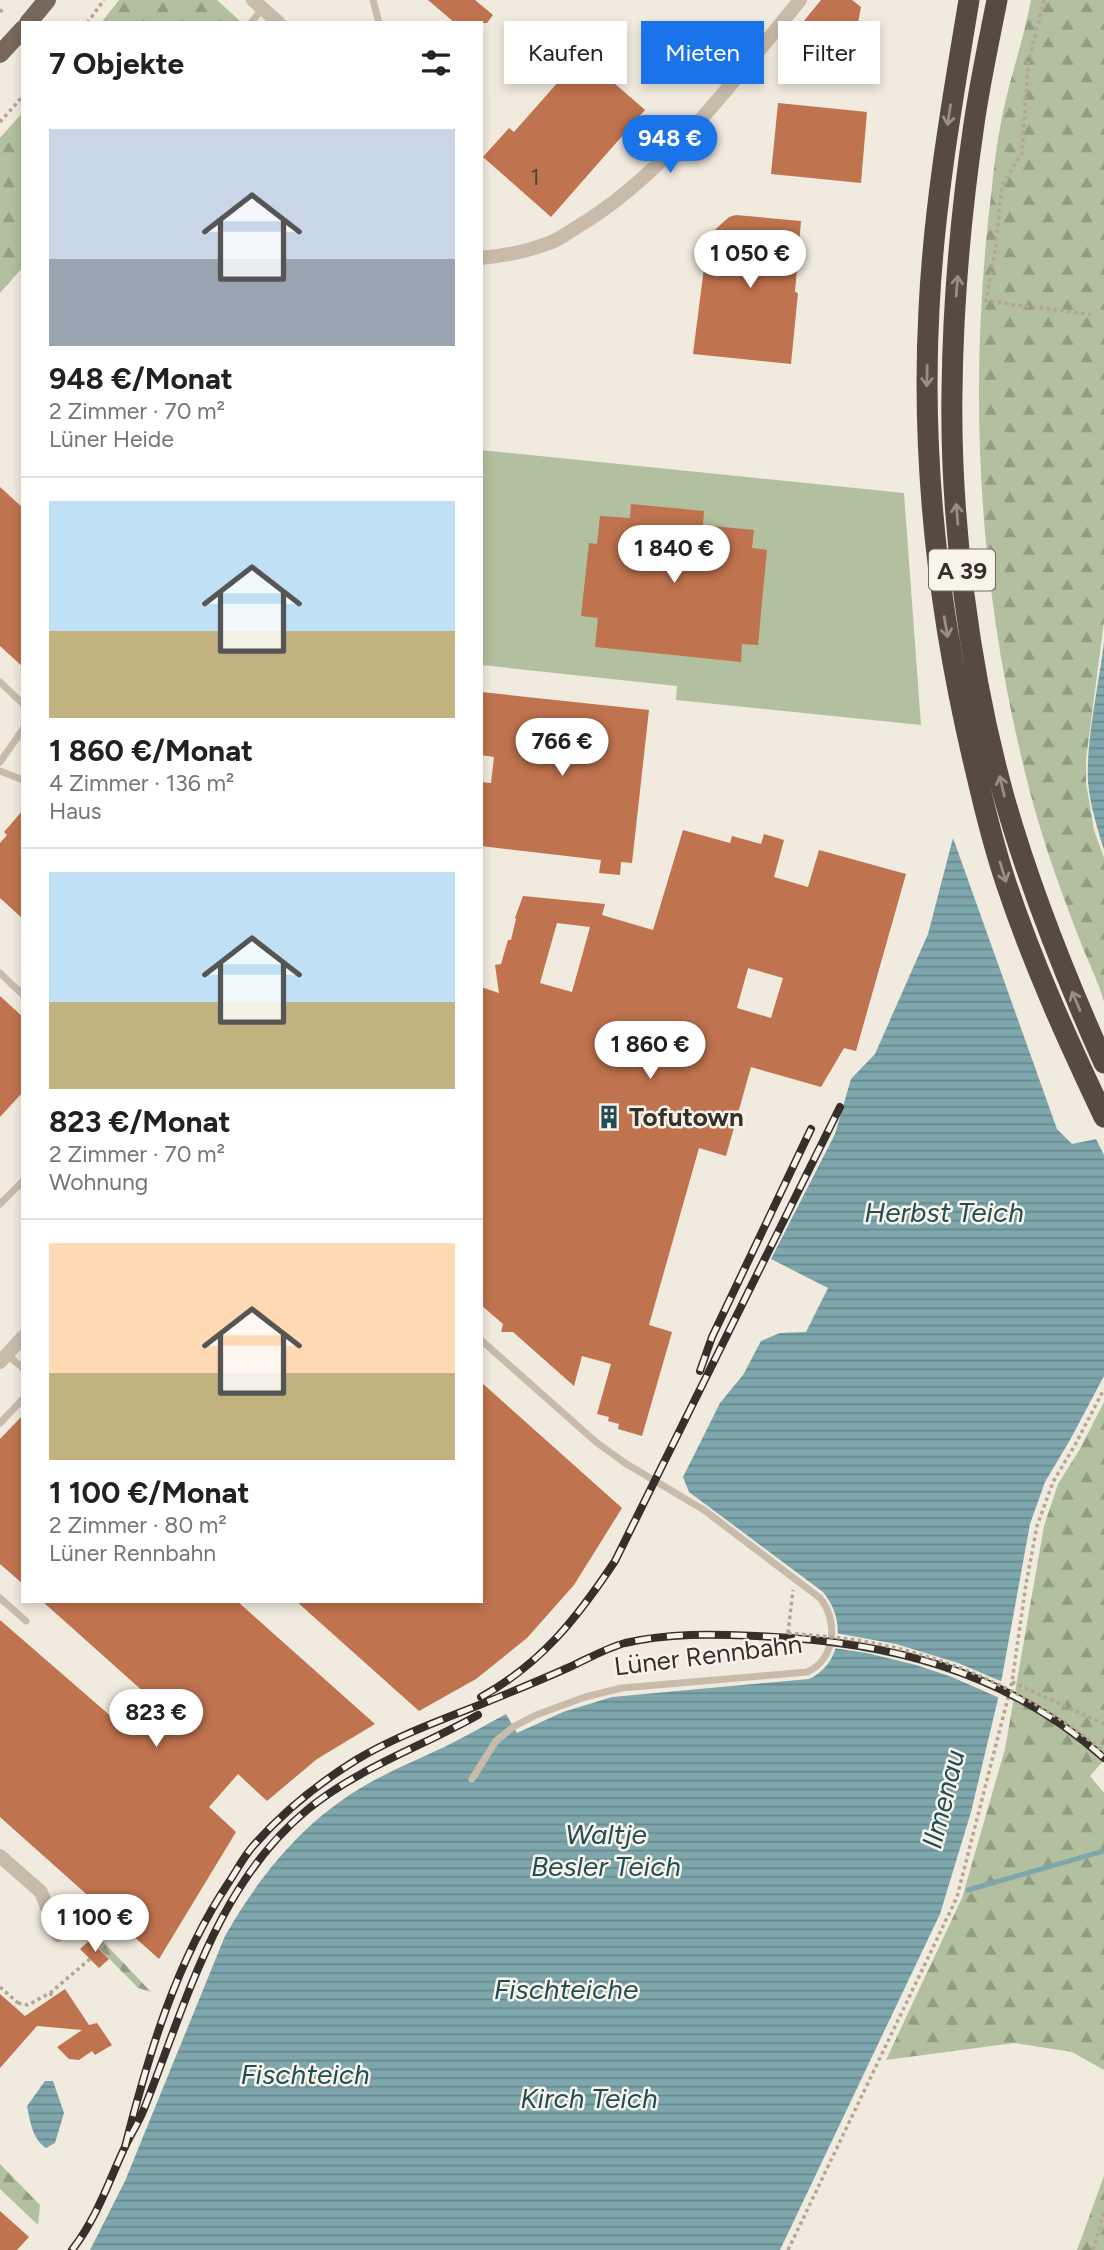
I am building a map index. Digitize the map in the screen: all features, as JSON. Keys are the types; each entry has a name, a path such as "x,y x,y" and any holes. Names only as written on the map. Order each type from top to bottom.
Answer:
{"highway":[{"name":"A 39","path":"970,0 940,178 929,308 929,460 944,615 965,727 1006,881 1063,1032 1103,1115"},
{"name":"A 39","path":"997,0 974,123 956,297 952,392 956,507 967,609 982,699 1004,795 1055,949 1104,1063"}],"main road":[{"path":"30,21 47,0"},
{"path":"0,54 21,31"}],"street":[{"path":"483,258 550,243 594,217 634,186 711,108 800,0"},
{"path":"260,2 277,21"},
{"path":"3,1358 21,1339"},
{"path":"0,1856 41,1892 58,1935"}],"lane":[{"path":"373,0 378,21"},
{"path":"252,21 260,2"},
{"path":"0,682 21,702"},
{"path":"0,762 21,732"},
{"path":"0,771 21,779"},
{"path":"0,973 21,993"},
{"path":"0,1204 21,1183"},
{"name":"Lüner Rennbahn","path":"472,1779 496,1741 513,1727 548,1710 622,1688 807,1672 821,1663 826,1656 832,1632 829,1613 820,1598 704,1510 625,1463 596,1442 483,1342"},
{"path":"3,1358 21,1367"},
{"path":"0,1423 21,1401"},
{"path":"0,1598 26,1621"}],"path":[{"path":"88,21 104,0"},
{"path":"1044,0 1028,63 1022,153 1002,185 996,245 986,301 1095,316"},
{"path":"0,122 21,98"},
{"path":"788,2250 957,1897 1012,1682 1037,1526 1053,1482 1104,1389"},
{"path":"790,1605 788,1633 869,1642 956,1666 1039,1706 1104,1752"},
{"path":"1012,1682 1104,1724"},
{"path":"0,1987 16,2005 28,2005 51,1995 90,1959"},
{"path":"1093,2250 1104,2212"}],"green space":[{"path":"119,0 217,0 240,21 103,21"},
{"path":"1031,0 1104,0 1104,622 1086,759 1086,783 1094,830 1104,858 1104,1002 1058,882 1029,788 1000,648 983,507 979,365 988,222 1003,112"},
{"path":"21,114 21,269 0,293 0,138"},
{"path":"483,450 904,493 921,725 676,700 677,686 483,665"},
{"path":"1104,1402 1104,1760 1090,1776 1104,1793 1104,2070 1072,2052 1014,2043 886,2060 962,1898 1005,1749 1044,1526 1058,1484"},
{"path":"95,1934 151,1992 138,1988 90,1939"},
{"path":"0,2164 40,2205 38,2225 0,2189"},
{"path":"1104,2176 1104,2250 1077,2250"}],"water":[{"path":"1104,642 1104,850 1090,799 1088,766"},
{"name":"Fischteiche","path":"953,838 1057,1129 1072,1144 1096,1139 1104,1155 1104,1376 1045,1482 1030,1524 998,1699 971,1812 940,1914 780,2250 90,2250 125,2181 225,1936 270,1869 326,1812 371,1782 506,1714 517,1733 563,1712 612,1697 809,1679 829,1662 834,1652 838,1627 830,1603 823,1592 689,1492 683,1477 720,1403 743,1375 761,1341 780,1333 806,1332 828,1288 771,1259 835,1134 851,1079 875,1054 928,934"},
{"path":"45,2081 53,2081 64,2113 55,2143 46,2148 35,2134 27,2106"}],"pier":[{"path":"835,1633 896,1644 958,1663 1005,1683 1002,1699 916,1665 833,1648"}],"building":[{"path":"428,0 475,0 493,15 487,23 453,21"},
{"path":"821,0 852,0 861,7 858,21 804,21"},
{"path":"556,84 615,84 645,110 551,217 483,157 509,128 514,132"},
{"path":"778,103 867,112 861,183 771,174"},
{"path":"736,215 801,221 791,364 693,354 708,236 729,217"},
{"path":"0,487 21,506 21,665 0,646"},
{"path":"631,504 704,511 703,525 754,530 752,548 767,550 758,645 742,644 741,662 595,647 598,618 581,616 589,543 597,544 600,516 630,518"},
{"path":"483,692 649,710 632,863 621,862 620,875 599,873 601,860 483,846 483,782 491,783 494,757 483,755"},
{"path":"21,812 21,917 0,898 0,843 7,835 4,832"},
{"name":"Tofutown","path":"683,830 730,843 732,836 761,844 764,834 784,840 774,877 808,887 819,850 906,874 856,1051 844,1048 821,1087 751,1067 726,1156 699,1148 649,1325 672,1332 642,1436 618,1429 619,1424 608,1421 609,1417 597,1414 611,1364 582,1356 574,1386 513,1332 501,1332 503,1324 483,1307 483,988 499,993 495,965 501,964 508,940 511,940 523,896 605,904 602,915 653,930","holes":["557,923 590,927 572,992 540,983","748,968 783,978 771,1018 737,1008"]},
{"path":"0,996 21,1015 21,1094 0,1117"},
{"path":"483,1384 622,1508 574,1585 527,1638 476,1679 419,1711 298,1603 483,1603"},
{"path":"21,1417 21,1582 0,1564 0,1439"},
{"path":"44,1603 239,1603 375,1724 317,1759 267,1801 238,1774 209,1807 236,1832 159,1959 0,1817 0,1620 129,1732 155,1702"},
{"path":"90,1940 109,1959 99,1968 80,1949"},
{"path":"65,1989 89,2025 97,2023 112,2045 95,2055 92,2051 79,2060 69,2059 57,2047 82,2030 37,2026 0,2068 0,1994 25,2016"},
{"path":"0,2211 29,2237 17,2250 0,2250"}],"waterway":[{"path":"968,1890 1104,1851"}],"railway":[{"path":"481,1697 503,1684 557,1638 587,1602 615,1561 840,1107"},
{"path":"700,1371 712,1337 811,1129"},
{"path":"125,2147 154,2044 179,1977 210,1912 247,1854 265,1833 315,1788 371,1751 612,1648 658,1637 724,1635 805,1639 897,1654 942,1666 985,1682 1066,1728 1104,1758"},
{"path":"72,2250 94,2214 142,2115 207,1948 249,1874 276,1840 327,1795 368,1770 478,1715"}],"place":[{"name":"Tofutown","path":"609,1117"}],"water label":[{"name":"Herbst Teich","path":"944,1212"},
{"name":"Ilmenau","path":"943,1799"},
{"name":"Waltje Besler Teich","path":"606,1850"},
{"name":"Fischteich","path":"305,2074"},
{"name":"Kirch Teich","path":"589,2098"}]}
